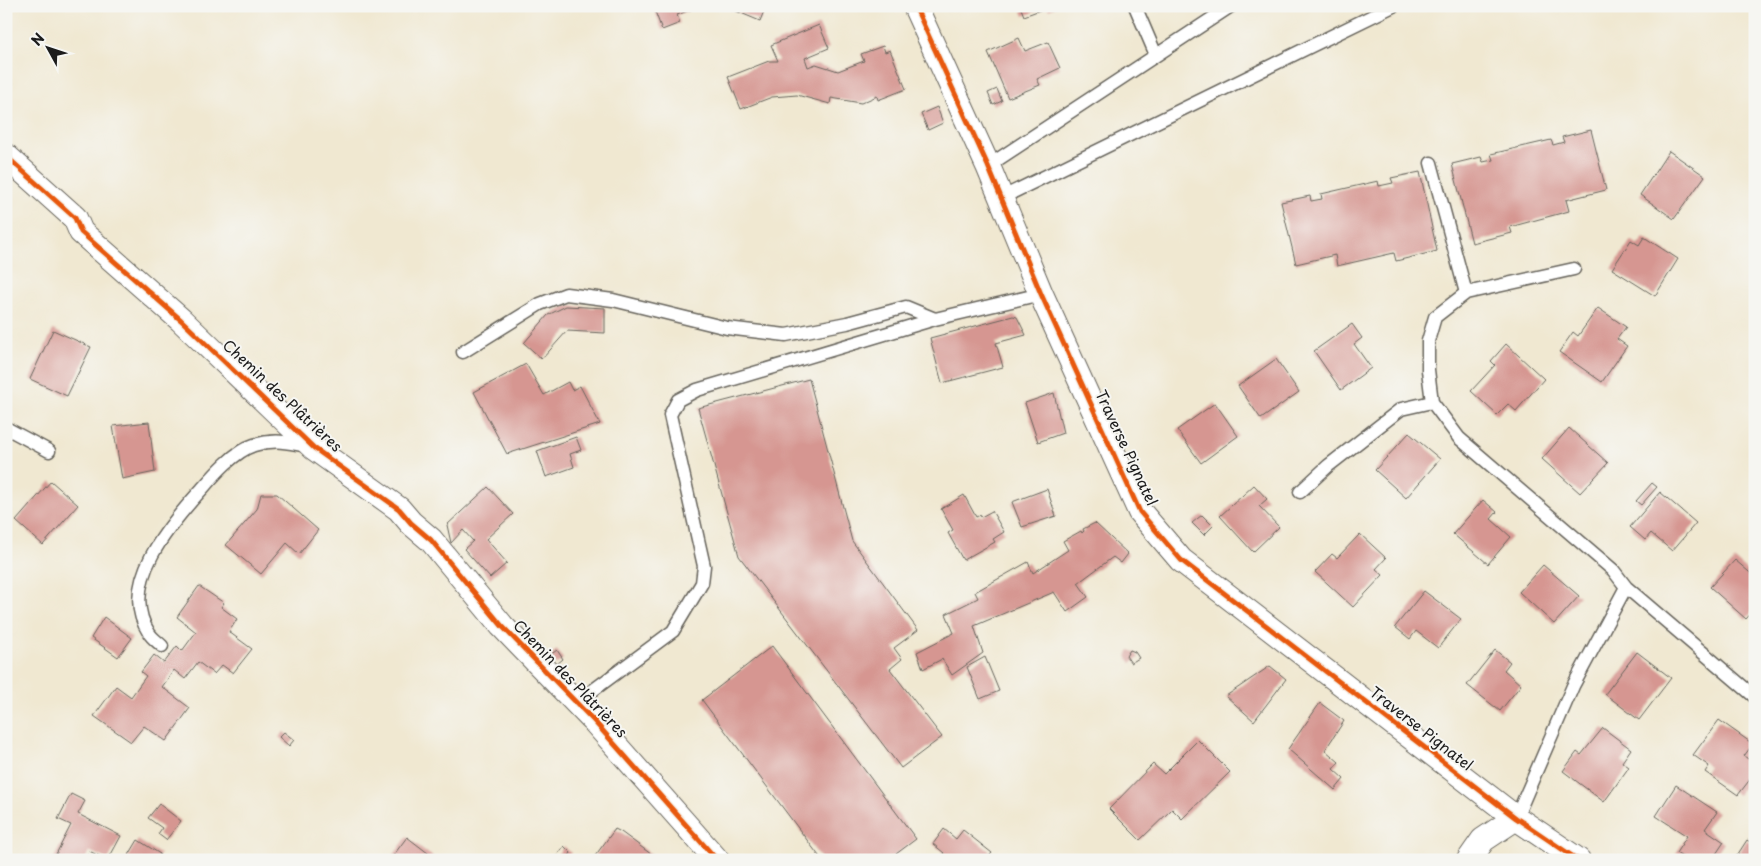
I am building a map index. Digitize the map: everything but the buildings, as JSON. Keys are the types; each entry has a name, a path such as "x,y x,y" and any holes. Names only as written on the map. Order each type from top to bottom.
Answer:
{"street":[{"name":"Traverse Pignatel","path":"915,6 988,166 1041,294 1140,512 1181,560 1516,818 1578,860"},
{"name":"Chemin des Plâtrières","path":"6,156 75,218 81,232 181,320 314,448 400,509 411,523 431,540 502,626 594,721 717,860"},
{"path":"1469,860 1484,840 1516,818"}],"lane":[{"path":"1135,6 1156,55"},
{"path":"988,166 1231,6"},
{"path":"1001,198 1393,6"},
{"path":"1431,163 1466,293"},
{"path":"1574,268 1466,293 1435,317 1428,341 1428,370 1432,402 1459,438 1613,570 1626,587 1755,697"},
{"path":"463,352 540,304 566,294 613,300 728,328 786,335 847,323 906,307 936,319"},
{"path":"588,694 672,631 702,583 704,566 670,415 678,400 697,390 936,319 1041,294"},
{"path":"1300,492 1328,466 1401,408 1432,402"},
{"path":"6,428 49,451"},
{"path":"162,646 149,634 141,617 140,595 145,570 160,540 181,511 233,458 253,445 280,440 314,448"},
{"path":"1516,818 1573,686 1626,587"}],"cycle path":[{"path":"915,6 988,166 1041,294 1140,512 1181,560 1516,818 1578,860"},
{"path":"6,156 75,218 81,232 181,320 314,448 399,509 411,523 431,540 502,626 594,721 717,860"}]}
